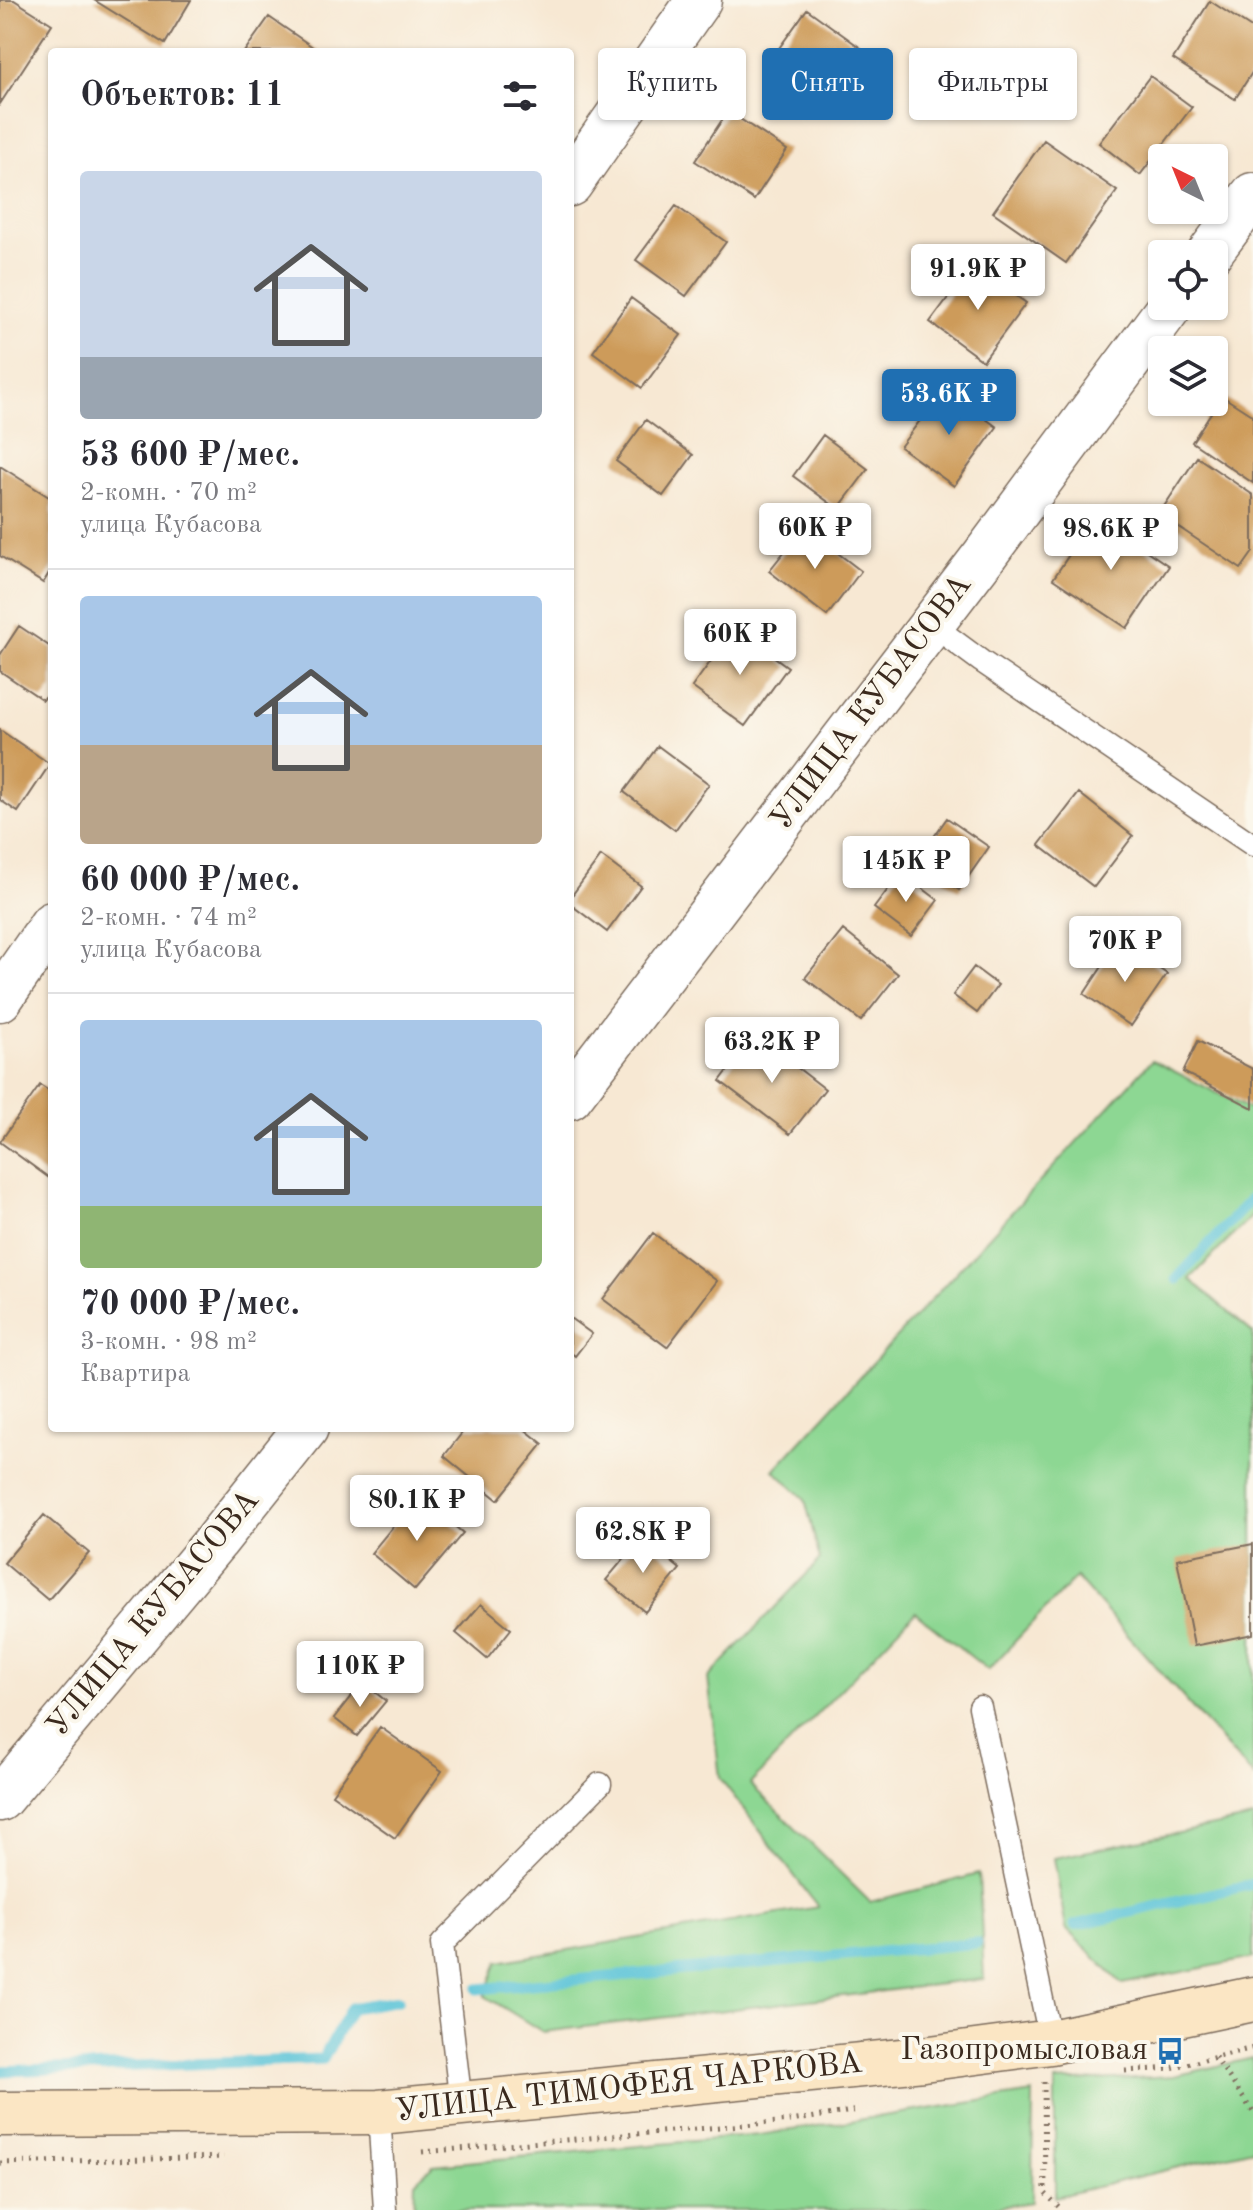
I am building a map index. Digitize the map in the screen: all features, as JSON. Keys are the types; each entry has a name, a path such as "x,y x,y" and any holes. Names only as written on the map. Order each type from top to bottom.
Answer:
{"main road":[{"name":"УЛИЦА ТИМОФЕЯ ЧАРКОВА","path":"0,2114 379,2112 923,2059 1048,2059 1253,1999"}],"street":[{"path":"574,178 699,0"},
{"path":"1219,240 1253,195"},
{"name":"УЛИЦА КУБАСОВА","path":"574,1092 1159,320"},
{"path":"0,999 48,930"},
{"name":"УЛИЦА КУБАСОВА","path":"0,1799 216,1541 303,1432"}],"lane":[{"path":"931,624 1253,845"},
{"path":"980,1707 1048,2059"},
{"path":"461,2104 442,1944 600,1784"},
{"path":"379,2112 385,2210"}],"path":[{"path":"1215,2057 1253,2112"},
{"path":"1048,2059 1045,2193 1062,2210"}],"green space":[{"path":"1152,1060 1253,1111 1253,1215 1190,1279 1253,1333 1253,1776 1076,1577 988,1670 915,1612 750,1784 870,1902 979,1874 984,1979 543,2032 485,1996 498,1962 818,1907 720,1778 708,1678 820,1560 805,1499 774,1470"},
{"path":"1253,1818 1253,1958 1122,1984 1066,1929 1054,1858"},
{"path":"1253,2058 1253,2149 1055,2197 1055,2082 1174,2076"},
{"path":"1033,2093 1032,2202 979,2210 414,2210 415,2182 433,2165 759,2135"}],"building":[{"path":"0,0 14,0 52,24 0,104"},
{"path":"94,0 191,0 165,44"},
{"path":"1210,1 1253,29 1253,71 1235,99 1173,59"},
{"path":"807,9 861,48 779,48"},
{"path":"269,17 314,48 247,48"},
{"path":"1150,76 1192,107 1164,144 1148,144 1148,165 1140,175 1099,143"},
{"path":"722,120 742,120 787,150 754,200 695,161"},
{"path":"1044,140 1117,191 1066,263 993,212"},
{"path":"676,206 726,242 686,296 636,260"},
{"path":"973,264 1026,303 983,361 930,322"},
{"path":"631,298 681,335 642,388 593,352"},
{"path":"944,389 997,427 954,486 900,447"},
{"path":"1228,400 1253,416 1253,483 1192,442 1209,416 1228,416"},
{"path":"646,420 693,455 663,496 616,461"},
{"path":"823,435 868,469 838,509 793,476"},
{"path":"1197,457 1253,495 1253,552 1241,569 1159,514"},
{"path":"0,466 48,496 48,575 43,583 0,556"},
{"path":"1095,516 1169,566 1127,628 1053,579"},
{"path":"804,527 861,571 827,616 769,571"},
{"path":"19,626 48,645 48,693 43,700 0,671 0,655"},
{"path":"735,628 788,667 745,726 692,687"},
{"path":"0,730 48,763 48,767 18,812 0,800"},
{"path":"658,746 709,784 675,830 624,792"},
{"path":"1079,793 1133,836 1094,887 1039,845"},
{"path":"947,818 989,847 959,890 917,861"},
{"path":"601,856 641,886 607,932 574,907 574,893"},
{"path":"901,872 938,900 911,936 874,908"},
{"path":"843,930 898,974 861,1021 805,978"},
{"path":"1119,941 1167,974 1131,1026 1084,994"},
{"path":"974,967 998,985 977,1013 953,995"},
{"path":"755,1035 825,1089 790,1134 720,1081"},
{"path":"1198,1041 1253,1069 1253,1108 1183,1072"},
{"path":"40,1085 48,1090 48,1177 0,1142"},
{"path":"653,1233 717,1281 667,1347 603,1299"},
{"path":"574,1321 592,1334 574,1355"},
{"path":"463,1432 528,1432 543,1444 498,1500 444,1456"},
{"path":"418,1496 463,1533 415,1590 371,1553"},
{"path":"44,1515 89,1553 48,1600 4,1563"},
{"path":"642,1537 680,1569 645,1612 606,1580"},
{"path":"1253,1544 1253,1634 1194,1646 1177,1559"},
{"path":"481,1604 511,1629 487,1659 456,1633"},
{"path":"362,1682 386,1701 357,1736 334,1718"},
{"path":"380,1727 442,1771 395,1838 332,1794"}],"waterway":[{"path":"1177,1279 1253,1197"},
{"path":"1075,1925 1253,1884"},
{"path":"478,1989 977,1943"},
{"path":"0,2071 323,2059 351,2008 398,2000"}],"place":[{"name":"Газопромысловая","path":"1170,2051"}]}
